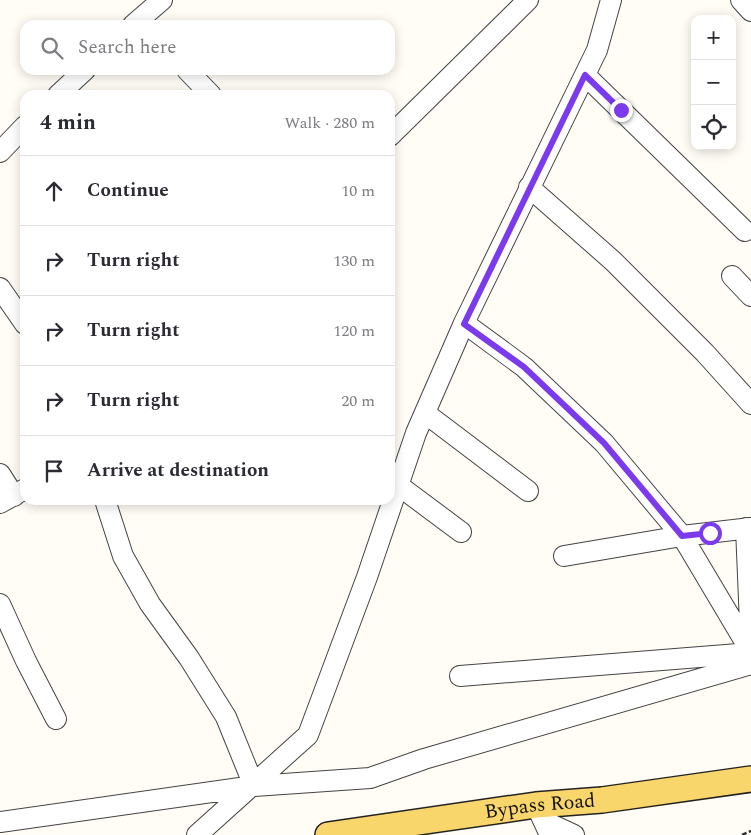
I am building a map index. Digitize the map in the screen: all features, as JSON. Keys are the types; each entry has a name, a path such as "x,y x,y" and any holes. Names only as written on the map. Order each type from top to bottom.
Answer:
{"main road":[{"name":"Bypass Road","path":"328,835 543,820 602,800 751,779"}],"street":[{"path":"143,20 162,0"},
{"path":"395,131 528,0"},
{"path":"395,490 425,413 464,324 597,50 611,0"},
{"path":"741,0 751,11"},
{"path":"63,90 80,75"},
{"path":"192,75 206,90"},
{"path":"585,75 745,231"},
{"path":"0,152 20,131"},
{"path":"529,187 613,261 705,353 751,404"},
{"path":"732,276 751,296"},
{"path":"0,288 20,317"},
{"path":"460,676 751,653 682,536 604,443 524,367 464,324"},
{"path":"425,413 528,491"},
{"path":"0,474 13,496"},
{"path":"398,485 461,532"},
{"path":"107,505 124,556 150,604 226,717 254,786"},
{"path":"197,835 254,786 308,735 387,505"},
{"path":"564,556 682,536 748,528 751,648"},
{"path":"0,604 26,661 56,719"},
{"path":"0,822 254,786 370,778 424,759 751,664"},
{"path":"543,820 574,835"}],"path":[{"path":"742,835 751,831"}],"route":[{"path":"621,110 585,75 464,324 524,367 604,443 682,536 710,533"}]}
